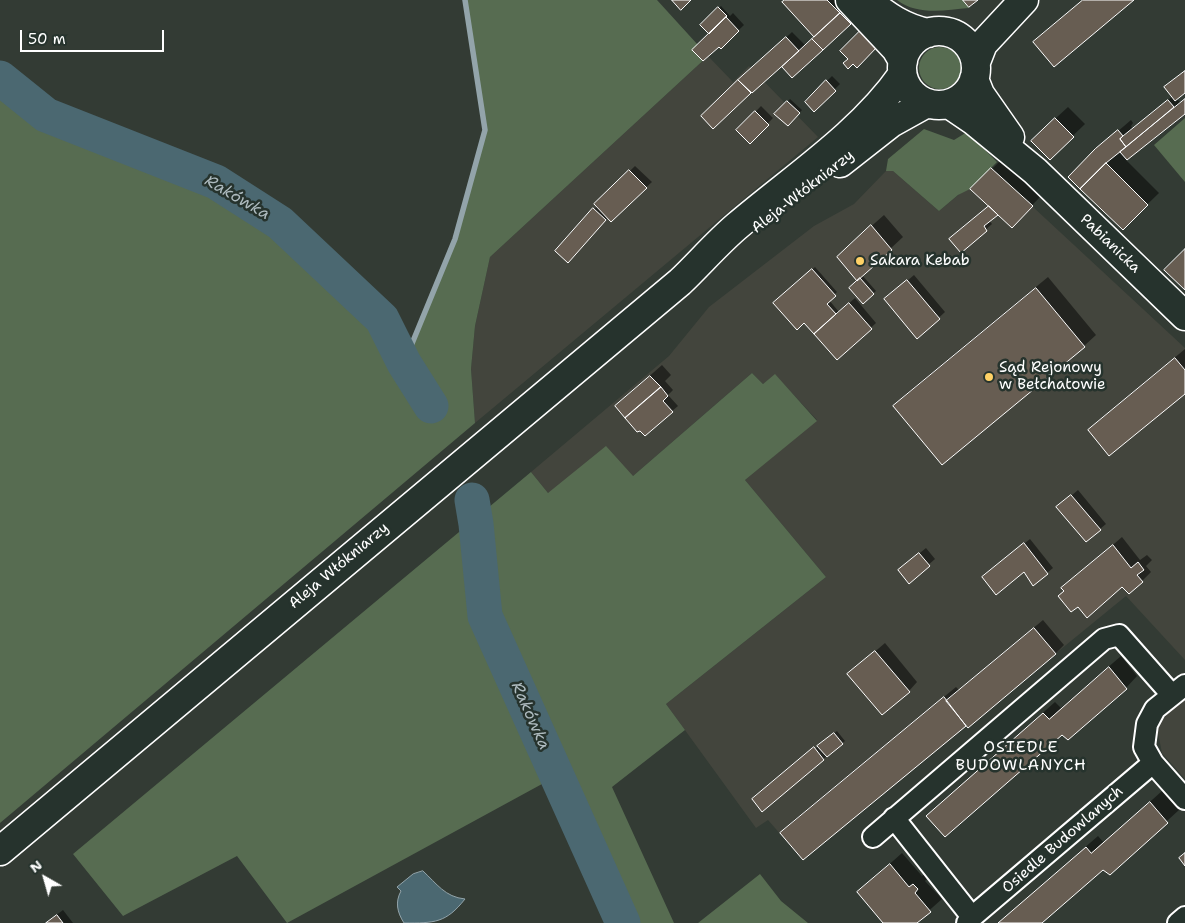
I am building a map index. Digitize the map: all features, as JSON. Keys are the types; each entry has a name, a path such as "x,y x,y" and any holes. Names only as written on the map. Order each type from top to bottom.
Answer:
{"main road":[{"path":"850,0 896,49 908,88 917,98 938,103 958,99 967,92 983,44 1024,0"},
{"path":"867,0 910,29 939,33 961,39 969,48 975,70"},
{"path":"902,68 908,48 917,38 966,28 1012,0"},
{"name":"Aleja Włókniarzy","path":"680,282 735,227 846,136 891,91 902,68"},
{"name":"Pabianicka","path":"975,70 980,94 989,110 1035,171"},
{"name":"Aleja Włókniarzy","path":"0,851 680,282 743,238 891,123 938,103"},
{"name":"Pabianicka","path":"938,103 974,121 1035,171 1185,316"}],"street":[{"path":"873,837 1104,638 1119,635 1178,690 1155,710 1147,724 1144,747 1153,763 1185,799"},
{"name":"Osiedle Budowlanych","path":"894,818 970,920 1153,763"},
{"path":"1178,923 1185,917"}],"shaded area":[{"path":"708,56 733,82 749,66 818,137 475,423 471,369 475,326 490,257"},
{"path":"991,168 1185,348 1185,660 1126,596 803,860 768,820 756,828 666,704 826,577 745,480 817,420 775,375 763,384 752,373 633,476 548,493 531,472 669,356 709,307 814,226 854,204 886,171 893,171 939,211"},
{"path":"1185,697 1185,779 1162,753 1157,728 1171,708"}],"green space":[{"path":"465,0 657,0 708,56 490,257 475,326 471,369 475,423 0,823 0,78 46,115 216,182 280,223 382,319 404,362 455,239 485,130"},
{"path":"897,0 963,0 969,8 941,11 923,10 905,5"},
{"path":"936,47 944,47 955,53 961,68 955,83 944,89 936,89 925,83 919,72 919,64 925,53"},
{"path":"1185,118 1185,182 1154,145"},
{"path":"924,129 954,140 967,132 997,162 970,189 958,195 939,211 893,171 886,171 888,159"},
{"path":"752,373 763,384 775,374 817,421 745,480 826,577 666,704 685,730 612,787 674,923 617,923 553,778 287,923 237,856 123,916 73,854 531,472 548,493 606,446 633,476"},
{"path":"760,874 781,901 808,923 698,923"}],"water":[{"path":"423,871 447,893 465,899 452,913 439,920 424,923 404,923 398,907 401,891 397,887 413,874"}],"building":[{"path":"672,0 691,0 681,10"},
{"path":"785,0 827,0 840,13 814,37 782,2"},
{"path":"963,0 978,0 969,7"},
{"path":"1083,0 1134,0 1054,67 1033,42"},
{"path":"718,7 727,16 709,34 700,25"},
{"path":"840,13 851,24 823,50 812,39"},
{"path":"726,17 739,31 721,49 719,47 703,61 692,50"},
{"path":"861,30 878,46 857,68 853,64 848,69 843,63 848,59 840,51"},
{"path":"786,37 799,51 752,93 738,80"},
{"path":"812,39 823,50 792,78 782,67"},
{"path":"1185,71 1185,93 1175,101 1164,87"},
{"path":"738,80 751,93 713,129 701,116"},
{"path":"826,80 836,91 814,112 805,102"},
{"path":"1185,99 1185,114 1127,160 1120,152"},
{"path":"1168,100 1174,107 1126,147 1120,139"},
{"path":"787,101 800,113 788,126 774,114"},
{"path":"755,111 769,125 750,144 736,130"},
{"path":"1055,118 1074,137 1050,160 1031,141"},
{"path":"1118,130 1123,136 1120,139 1126,147 1106,163 1080,189 1068,177 1095,149"},
{"path":"1106,163 1148,205 1123,230 1080,189"},
{"path":"991,168 1033,206 1012,228 970,189"},
{"path":"629,170 647,188 611,222 594,204"},
{"path":"989,206 998,215 984,226 987,231 961,253 949,239"},
{"path":"593,208 606,220 568,263 555,251"},
{"path":"871,225 892,250 857,281 837,257"},
{"path":"1185,249 1185,290 1164,270"},
{"path":"812,269 836,296 827,304 836,314 814,334 804,323 797,330 773,303"},
{"path":"860,278 874,294 863,304 849,288"},
{"path":"907,280 940,319 917,339 884,299"},
{"name":"Sąd Rejonowy w Bełchatowie","path":"1036,288 1085,347 942,465 893,406"},
{"path":"849,303 872,329 837,360 814,334"},
{"path":"1175,358 1185,370 1185,394 1109,456 1088,430"},
{"path":"650,376 661,387 625,418 615,406"},
{"path":"661,387 668,396 663,401 673,412 645,436 640,431 637,432 625,418"},
{"path":"1071,495 1101,530 1086,542 1056,507"},
{"path":"1024,543 1048,574 1033,586 1024,572 996,595 982,577"},
{"path":"1113,545 1131,568 1138,562 1144,570 1137,575 1143,582 1129,594 1122,587 1087,618 1078,607 1071,612 1058,596 1064,591 1061,588"},
{"path":"919,553 930,566 909,584 898,570"},
{"path":"1034,628 1056,654 968,728 946,701"},
{"path":"875,651 910,692 882,715 847,674"},
{"path":"1109,667 1127,689 1068,740 1062,735 945,837 926,816 1043,713 1049,719"},
{"path":"944,697 966,726 803,860 780,833"},
{"path":"834,733 843,744 827,757 817,746"},
{"path":"814,747 824,760 762,812 752,799"},
{"path":"1150,802 1168,823 1110,875 1103,870 1042,923 998,923 1086,847 1091,853"},
{"path":"1185,853 1185,866 1179,858"},
{"path":"890,864 909,887 913,884 918,889 915,893 931,912 917,923 883,923 857,892"},
{"path":"57,915 63,923 46,923"}],"waterway":[{"name":"Rakówka","path":"404,363 455,239 485,130 465,0"},
{"name":"Rakówka","path":"0,78 46,115 216,182 280,223 382,319 404,363 431,406"},
{"name":"Rakówka","path":"472,500 485,616 623,923"}],"place":[{"name":"Sakara Kebab","path":"860,261"},
{"name":"Sąd Rejonowy w Bełchatowie","path":"989,377"}],"district":[{"name":"OSIEDLE BUDOWLANYCH","path":"1021,757"}]}
